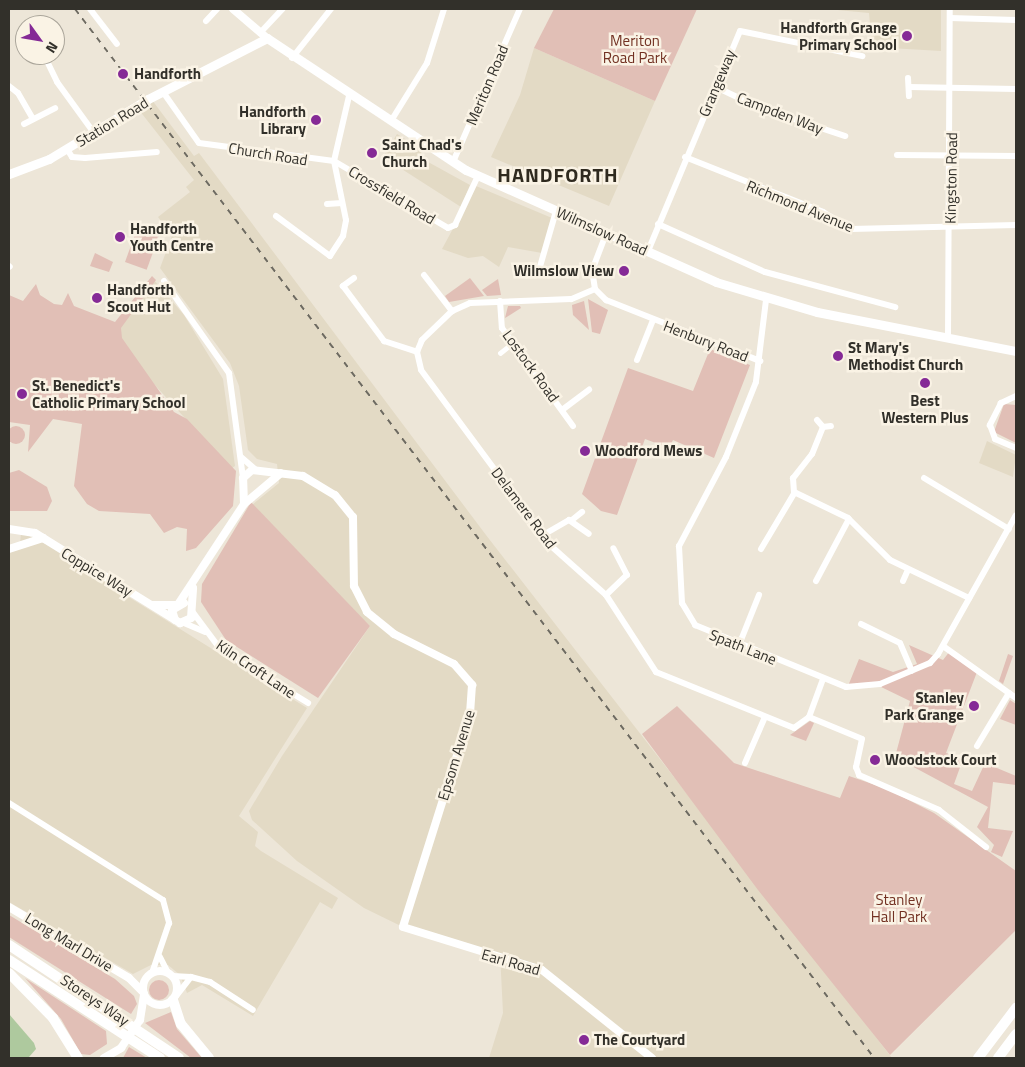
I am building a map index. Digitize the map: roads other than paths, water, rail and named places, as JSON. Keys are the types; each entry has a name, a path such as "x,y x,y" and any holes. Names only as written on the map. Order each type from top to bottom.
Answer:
{"highway":[{"name":"Storeys Way","path":"9,945 116,1013 179,1058"},
{"name":"Storeys Way","path":"9,960 109,1023 160,1058"},
{"path":"9,973 53,1018 78,1058"},
{"path":"175,998 181,1024 209,1058"},
{"path":"978,1058 1016,1008"},
{"path":"998,1058 1016,1034"}],"main road":[{"name":"Wilmslow Road","path":"264,36 292,58 453,162 478,176 606,234 766,300 1016,351"},
{"name":"Station Road","path":"9,174 67,149 159,94 264,36"}],"street":[{"path":"90,9 117,44"},
{"path":"206,21 217,9"},
{"name":"Wilmslow Road","path":"233,9 264,36"},
{"path":"264,36 282,9"},
{"path":"292,58 331,9"},
{"path":"391,121 427,63 444,9"},
{"name":"Meriton Road","path":"453,162 520,9"},
{"name":"Kingston Road","path":"948,338 951,155 950,9"},
{"path":"950,18 1016,20"},
{"name":"Grangeway","path":"648,251 685,157 740,32 862,56"},
{"path":"49,65 57,82 94,133"},
{"path":"908,78 909,96"},
{"path":"9,86 18,93 33,119"},
{"name":"Campden Way","path":"716,87 758,107 845,136"},
{"path":"909,87 1016,89"},
{"name":"Church Road","path":"159,94 198,143 257,155 334,161"},
{"path":"276,216 330,256 343,236 346,220 334,161 349,96"},
{"path":"24,124 55,108"},
{"path":"67,149 72,157 85,158 157,152"},
{"path":"897,155 1016,156"},
{"name":"Richmond Avenue","path":"685,157 831,216 851,229 1016,225"},
{"name":"Crossfield Road","path":"334,161 448,228 455,225 478,176"},
{"path":"327,204 342,203"},
{"path":"539,270 556,211"},
{"name":"Wilmslow Road","path":"658,224 765,272 895,307"},
{"path":"354,278 343,286 384,341 418,352 428,332 452,311 470,302 571,299 595,289 594,262 606,234"},
{"path":"424,276 452,311"},
{"path":"164,282 225,365 234,392 242,457 244,504"},
{"name":"Henbury Road","path":"595,289 609,303 760,360"},
{"name":"Spath Lane","path":"766,300 760,360 744,414 682,536 677,559 687,614 702,629 823,679 864,688 912,671 930,663 943,646 1016,515"},
{"name":"Lostock Road","path":"500,302 502,328 573,426"},
{"name":"Henbury Road","path":"637,360 653,320"},
{"path":"500,353 513,343"},
{"name":"Delamere Road","path":"418,352 421,370 543,535 606,595 656,672 764,719 794,728 809,717"},
{"path":"562,410 589,390"},
{"path":"1016,396 1001,403 990,425 995,439 1016,448"},
{"path":"816,420 823,427"},
{"path":"823,427 831,426"},
{"path":"761,549 795,492 793,478 812,454 823,427"},
{"path":"242,457 258,471 261,487"},
{"path":"244,480 249,471 258,471"},
{"name":"Epsom Avenue","path":"258,471 281,473 316,481 335,495 353,517 354,586 375,623 454,664 472,685 470,714 403,927"},
{"path":"193,588 192,611 180,622 172,613 193,588 244,504 261,487 281,473"},
{"path":"924,478 1009,529"},
{"path":"244,480 252,490 261,487"},
{"path":"795,492 849,519 882,554 908,570 969,598"},
{"path":"543,535 564,520 572,520 582,512"},
{"path":"816,581 849,519"},
{"path":"572,520 589,534"},
{"path":"12,529 20,544"},
{"name":"Coppice Way","path":"12,529 42,538 180,622"},
{"path":"9,549 42,538"},
{"path":"606,595 627,575 613,548"},
{"path":"903,581 908,570"},
{"path":"739,645 760,595"},
{"path":"153,605 178,604 192,611"},
{"name":"Kiln Croft Lane","path":"192,611 205,632 230,656 308,704"},
{"name":"Kiln Croft Lane","path":"180,622 205,632"},
{"path":"860,624 900,643 912,671"},
{"path":"943,646 1016,698"},
{"path":"823,679 809,717 862,739 856,767 859,775 939,810 986,847"},
{"path":"977,746 1009,693"},
{"path":"745,763 764,719"},
{"path":"9,803 160,897 170,915 160,957 150,974 144,993 140,1020 120,1048 104,1058"},
{"name":"Long Marl Drive","path":"9,907 129,978 144,993"},
{"name":"Earl Road","path":"403,927 547,972 652,1058"},
{"path":"160,957 170,974 175,998"},
{"name":"Long Marl Drive","path":"129,978 150,974 170,974"},
{"path":"170,974 210,982 253,1010"},
{"path":"144,993 157,1005 175,998 191,977"}],"railway":[{"path":"75,9 874,1058"}],"place":[{"name":"Handforth Grange Primary School","path":"907,36"},
{"name":"Handforth","path":"123,74"},
{"name":"Handforth Library","path":"316,120"},
{"name":"Saint Chad's Church","path":"372,153"},
{"name":"Handforth Youth Centre","path":"120,237"},
{"name":"Wilmslow View","path":"624,271"},
{"name":"Handforth Scout Hut","path":"97,298"},
{"name":"St Mary's Methodist Church","path":"838,356"},
{"name":"Best Western Plus","path":"925,383"},
{"name":"St. Benedict's Catholic Primary School","path":"22,394"},
{"name":"Woodford Mews","path":"585,451"},
{"name":"Stanley Park Grange","path":"974,706"},
{"name":"Woodstock Court","path":"875,760"},
{"name":"The Courtyard","path":"584,1040"}],"district":[{"name":"HANDFORTH","path":"558,174"}],"park label":[{"name":"Meriton Road Park","path":"635,48"},
{"name":"Stanley Hall Park","path":"899,908"}]}
